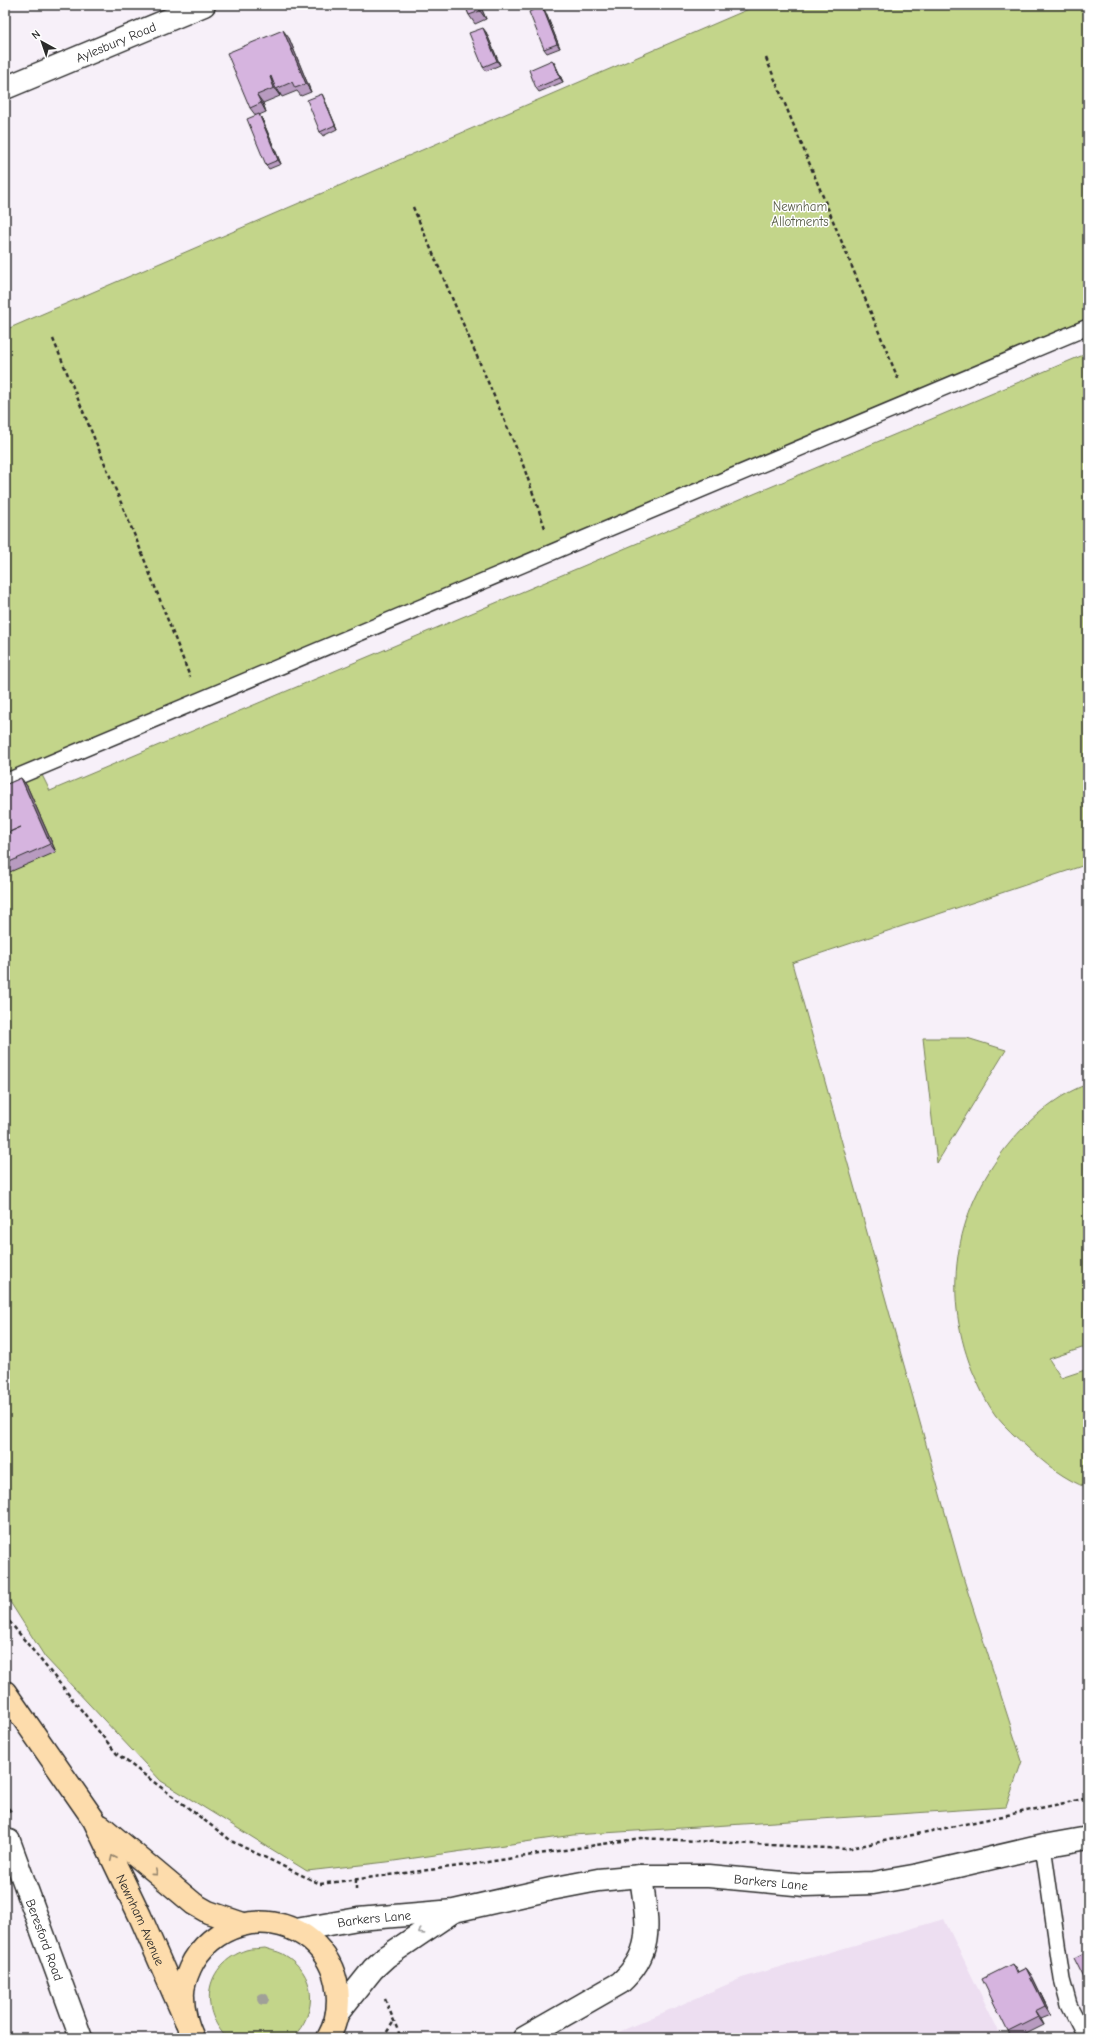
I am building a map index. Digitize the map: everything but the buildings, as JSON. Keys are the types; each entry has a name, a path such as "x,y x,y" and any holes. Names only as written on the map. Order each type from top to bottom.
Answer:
{"main road":[{"name":"Newnham Avenue","path":"5,1692 94,1820 140,1916 189,2030"},
{"name":"Newnham Avenue","path":"94,1820 179,1893 194,1904 208,1912 243,1924"},
{"path":"189,2030 183,1996 186,1978 194,1960 207,1943 224,1931 243,1924 261,1921 279,1923 296,1930 312,1941 326,1956 338,1994 337,2014 328,2038"}],"street":[{"name":"Aylesbury Road","path":"5,88 204,5"},
{"name":"Barkers Lane","path":"296,1930 358,1919 454,1911 598,1880 641,1876 709,1876 805,1885 873,1883 919,1875 1042,1846 1088,1838"},
{"name":"Beresford Road","path":"9,1841 81,2038"},
{"path":"524,2038 548,2032 620,1982 633,1971 646,1942 646,1925 641,1876"},
{"name":"Barkers Lane","path":"337,2014 373,1969 386,1957 454,1911"}],"lane":[{"path":"5,782 1088,327"},
{"path":"1042,1846 1062,1979 1069,2005 1086,2038"}],"path":[{"path":"766,58 907,403"},
{"path":"413,207 521,459 553,551"},
{"path":"53,338 139,546 200,700"},
{"path":"5,1616 117,1754 233,1842 320,1884 475,1864 641,1838 846,1849 1088,1798"},
{"path":"383,1992 401,2038"},
{"path":"383,2038 394,2021"}],"shaded area":[{"path":"944,1919 1002,2038 605,2038 742,1978"}],"green space":[{"name":"Newnham Allotments","path":"758,5 1088,5 1088,318 37,765 50,791 1088,353 1088,864 792,963 963,1577 1022,1761 1006,1807 573,1835 387,1862 307,1871 161,1781 45,1657 5,1594 5,330"},
{"path":"923,1038 967,1038 1006,1050 937,1163"},
{"path":"1088,1084 1088,1346 1049,1359 1061,1378 1088,1369 1088,1488 1079,1485 1047,1465 1011,1432 992,1411 972,1370 962,1340 957,1309 956,1279 959,1249 967,1220 978,1192 994,1165 1013,1139 1038,1114 1077,1088"},
{"path":"265,1948 283,1954 303,1971 308,1982 310,1993 310,2005 307,2017 301,2028 292,2038 227,2038 218,2026 212,2014 209,2001 210,1988 214,1976 222,1965 232,1957 248,1949"}]}
